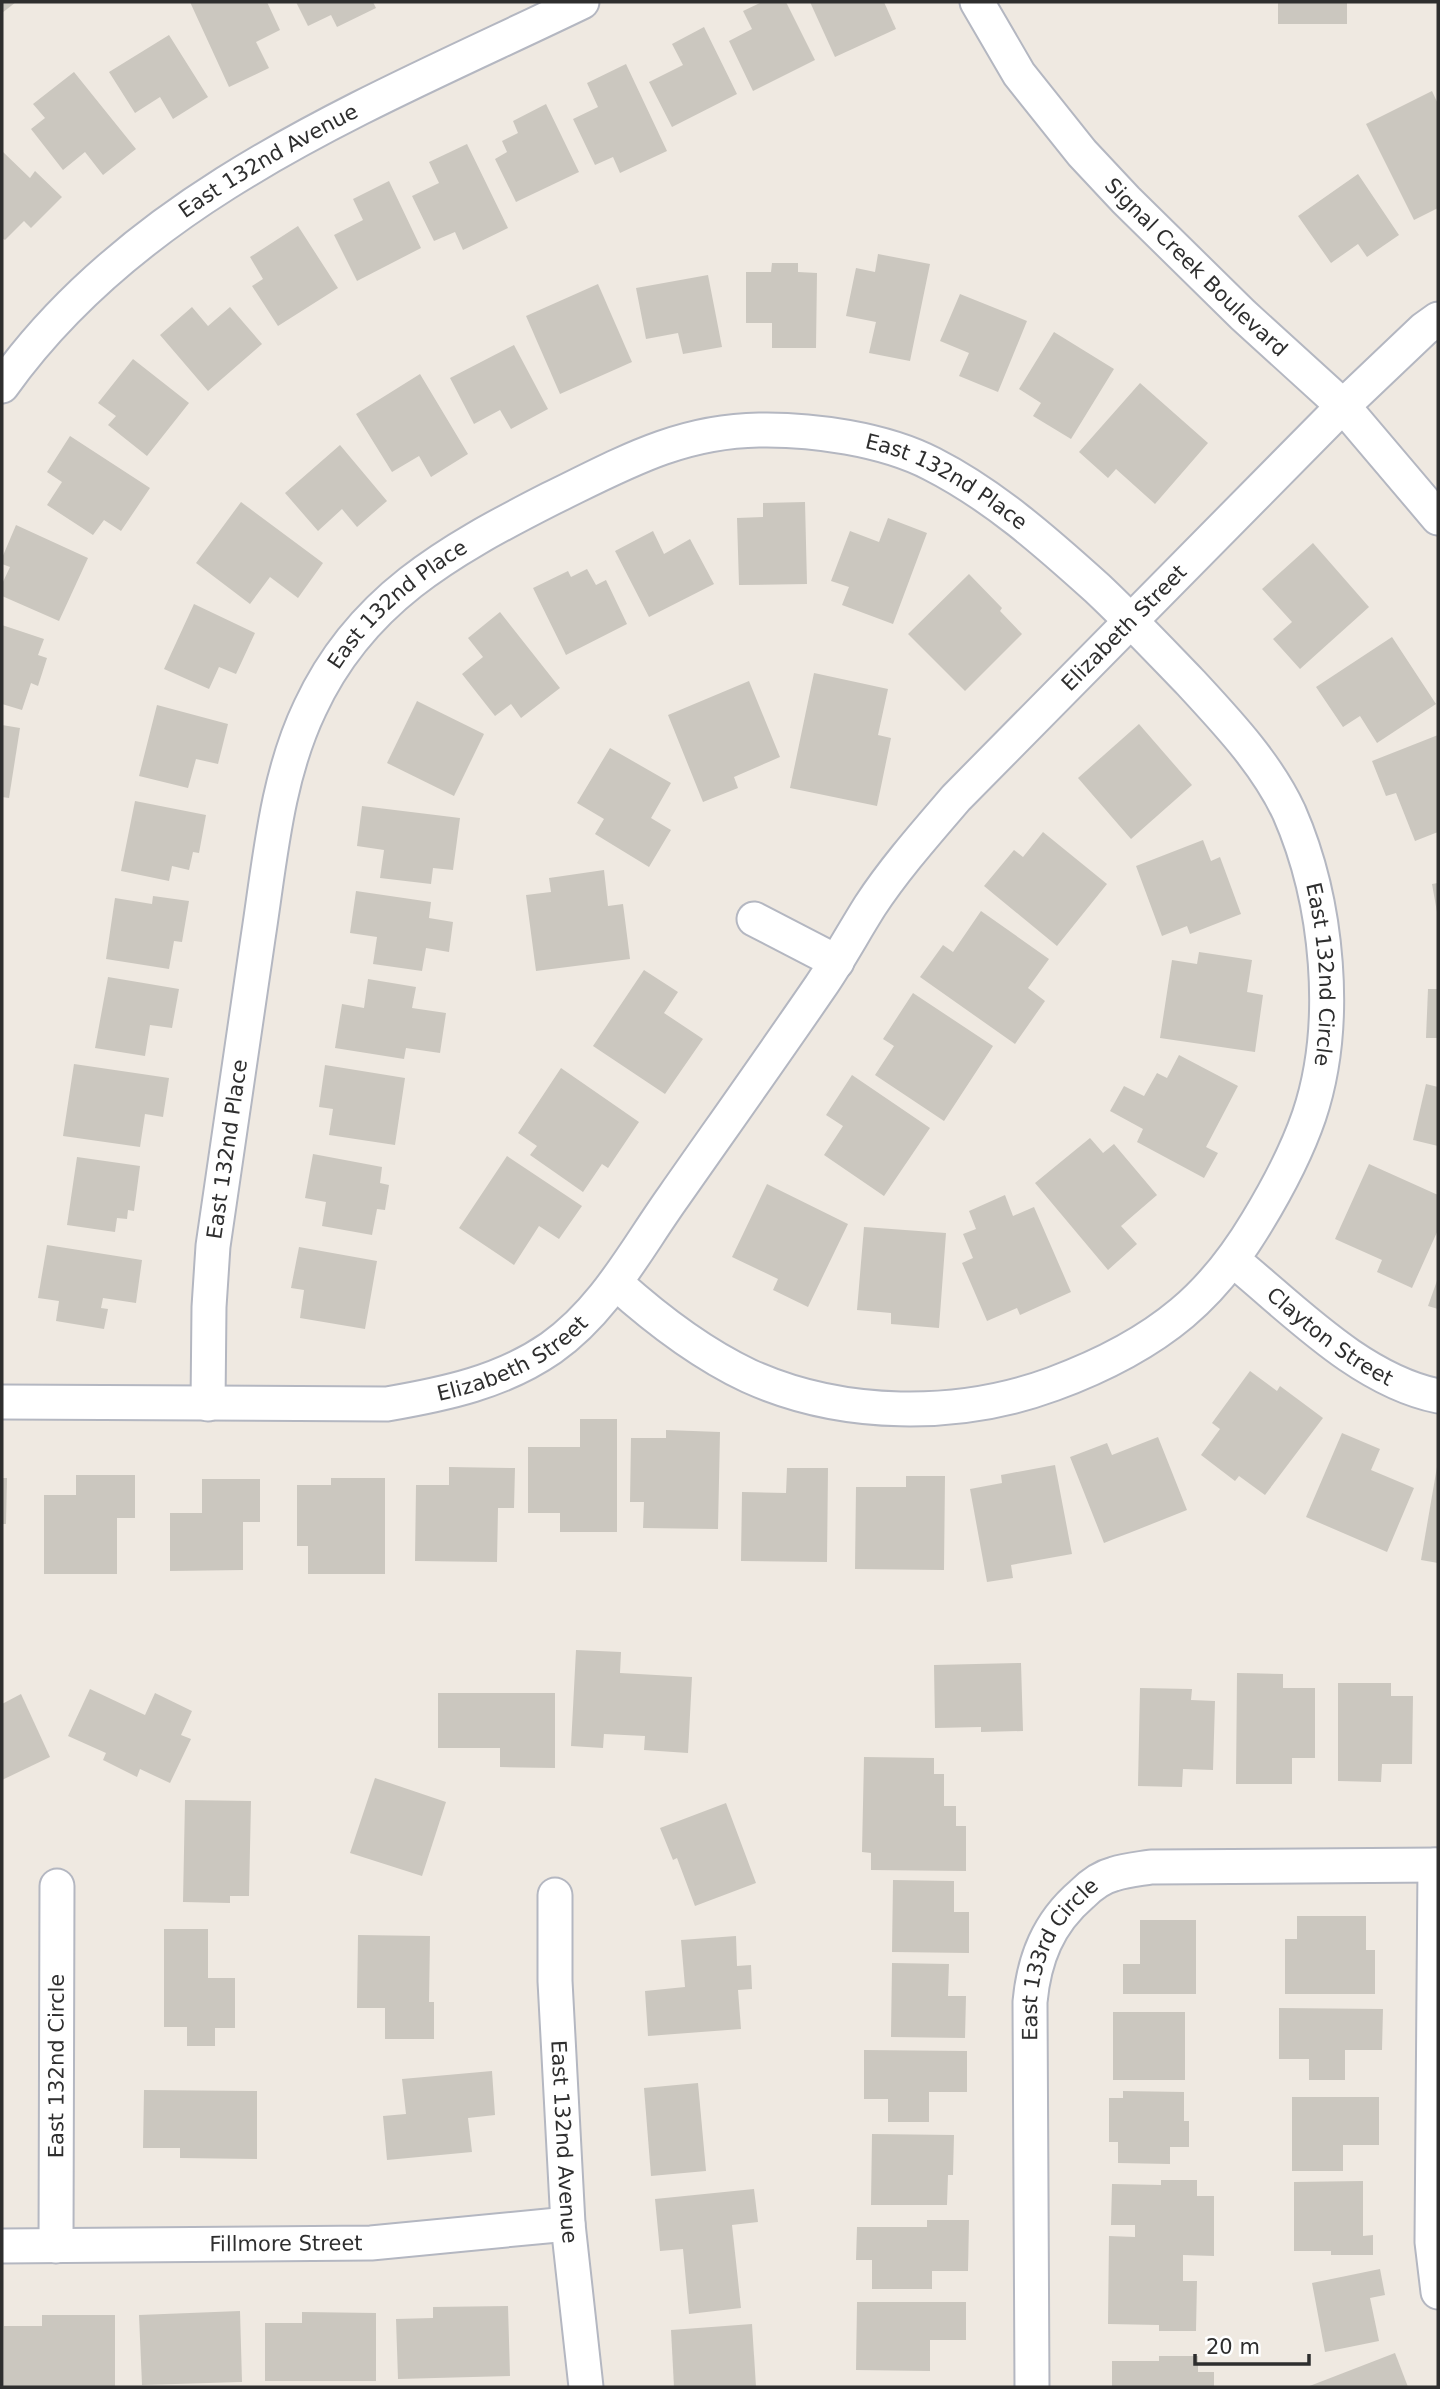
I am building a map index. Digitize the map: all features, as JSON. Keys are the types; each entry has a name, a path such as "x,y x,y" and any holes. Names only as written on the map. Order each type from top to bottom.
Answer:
{"street":[{"name":"East 132nd Avenue","path":"2,386 46,328 86,288 122,256 217,187 315,132 582,2"},
{"name":"Signal Creek Boulevard","path":"976,2 1019,74 1083,153 1126,200 1243,315 1343,406 1438,518"},
{"name":"Elizabeth Street","path":"2,1402 387,1404 444,1394 476,1385 551,1348 580,1322 616,1283 646,1235 837,962 871,905 956,798 1343,406 1438,319"},
{"name":"East 132nd Place","path":"208,1404 213,1246 277,808 306,714 326,676 355,635 377,610 455,550 651,449 709,435 762,430 844,437 908,454 932,464 989,498 1064,559 1132,621"},
{"name":"East 132nd Circle","path":"616,1283 649,1313 700,1349 750,1376 811,1397 861,1406 917,1409 973,1406 1030,1392 1094,1368 1149,1338 1177,1318 1233,1260 1282,1181 1308,1119 1316,1089 1325,1029 1324,962 1317,898 1290,815 1261,765 1225,720 1132,621"},
{"path":"754,919 837,962"},
{"name":"Clayton Street","path":"1233,1260 1339,1348 1387,1378 1418,1392 1438,1396"},
{"path":"1437,1865 1432,2242 1438,2292"},
{"name":"East 133rd Circle","path":"1031,2387 1030,2002 1033,1975 1045,1937 1066,1909 1096,1882 1113,1874 1151,1867 1437,1865"},
{"name":"East 132nd Circle","path":"56,2246 57,1886"},
{"name":"East 132nd Avenue","path":"555,1895 555,1981 568,2224 586,2387"},
{"name":"Fillmore Street","path":"2,2246 371,2243 568,2224"}],"building":[{"path":"2,2 16,2 2,13"},
{"path":"190,2 267,2 280,30 256,42 269,68 229,87"},
{"path":"296,2 373,2 376,8 337,27 331,15 308,26"},
{"path":"762,2 786,2 815,60 753,91 729,41 752,29 743,11"},
{"path":"810,2 884,2 896,29 835,57"},
{"path":"1278,2 1347,2 1347,24 1278,24"},
{"path":"704,27 737,94 672,127 649,82 683,65 672,44"},
{"path":"169,35 208,97 173,119 160,97 135,113 109,72"},
{"path":"626,64 667,151 620,173 613,157 595,165 573,119 598,107 587,83"},
{"path":"74,72 136,149 103,175 85,152 63,170 31,129 45,118 33,104"},
{"path":"1432,91 1438,104 1438,208 1414,220 1366,124"},
{"path":"546,104 579,172 516,202 495,159 507,152 502,141 518,133 513,121"},
{"path":"467,144 508,228 463,250 455,232 434,241 412,196 439,183 429,162"},
{"path":"2,151 30,178 35,171 62,197 31,228 24,221 5,240 2,238"},
{"path":"1358,174 1399,235 1367,257 1358,244 1331,263 1298,216"},
{"path":"389,181 421,248 357,281 334,235 363,220 353,199"},
{"path":"298,226 338,288 278,326 252,286 263,279 250,257"},
{"path":"878,254 930,264 910,361 869,353 876,322 846,316 856,268 875,272"},
{"path":"772,263 798,263 798,272 817,273 816,348 772,348 772,323 746,323 746,272 771,272"},
{"path":"708,275 722,347 683,354 678,333 646,339 636,288"},
{"path":"598,284 632,362 560,394 526,316"},
{"path":"960,294 1027,321 998,392 959,376 969,353 940,341"},
{"path":"192,307 208,326 230,307 262,344 208,391 160,335"},
{"path":"1054,332 1114,369 1071,439 1033,416 1041,403 1019,389"},
{"path":"514,345 548,409 511,429 500,410 474,424 450,378"},
{"path":"133,359 189,403 147,456 108,425 116,416 98,403"},
{"path":"420,374 468,454 431,477 419,456 392,472 356,414"},
{"path":"1140,383 1208,443 1155,504 1116,469 1108,478 1079,452"},
{"path":"70,436 150,488 121,531 104,520 93,535 47,505 62,482 47,472"},
{"path":"340,445 387,501 357,527 342,509 318,531 285,493"},
{"path":"241,502 323,563 298,598 270,577 250,604 196,563"},
{"path":"805,502 807,584 739,585 737,518 763,517 763,503"},
{"path":"888,518 927,533 893,624 842,605 849,587 831,581 850,531 879,542"},
{"path":"16,525 88,558 59,621 2,596 2,584 10,567 2,564 2,558"},
{"path":"653,531 664,554 690,539 714,584 649,617 615,551"},
{"path":"1313,543 1369,607 1300,669 1273,639 1292,622 1262,589"},
{"path":"587,569 596,585 606,580 627,624 566,655 533,588 568,571 571,577"},
{"path":"969,574 1002,608 1000,611 1022,634 965,691 908,634"},
{"path":"194,604 255,633 236,674 219,667 209,689 164,669"},
{"path":"500,612 560,688 521,718 511,704 495,716 462,674 483,657 468,638"},
{"path":"2,625 44,639 38,655 47,658 38,686 31,683 22,710 2,704"},
{"path":"1392,637 1436,704 1377,743 1360,716 1343,727 1316,687"},
{"path":"814,673 888,689 878,735 891,738 877,806 790,788"},
{"path":"749,681 780,757 734,777 738,788 703,802 668,715"},
{"path":"417,701 484,734 454,796 387,763"},
{"path":"157,705 228,724 218,764 196,759 188,788 139,776"},
{"path":"1139,724 1192,785 1131,839 1078,778"},
{"path":"2,725 20,728 9,798 2,797"},
{"path":"1438,735 1438,832 1415,841 1396,793 1386,796 1372,761"},
{"path":"610,748 671,783 651,818 671,830 649,867 595,834 604,819 577,803"},
{"path":"135,801 206,815 199,853 193,852 189,870 172,866 169,881 121,871"},
{"path":"362,806 460,818 453,870 433,868 431,884 380,878 384,850 357,846"},
{"path":"1043,832 1107,884 1057,946 984,886 1014,850 1023,857"},
{"path":"1203,840 1211,861 1220,857 1241,914 1190,934 1187,926 1162,936 1136,866"},
{"path":"604,870 608,906 623,904 630,959 536,971 526,895 551,892 549,878"},
{"path":"1438,883 1438,911 1437,912 1432,884"},
{"path":"356,891 431,902 429,918 453,922 449,952 426,948 422,971 373,964 377,937 350,933"},
{"path":"153,896 189,901 182,942 174,941 169,969 106,959 115,898 152,904"},
{"path":"981,911 1049,959 1028,988 1045,1001 1015,1044 920,977 943,945 953,952"},
{"path":"1199,952 1252,960 1247,992 1263,995 1255,1052 1160,1038 1172,960 1197,964"},
{"path":"644,970 678,992 664,1013 703,1039 665,1094 593,1046"},
{"path":"108,977 179,989 172,1028 150,1025 145,1056 95,1048"},
{"path":"368,979 416,987 412,1008 446,1013 440,1053 406,1048 404,1059 335,1048 342,1004 364,1008"},
{"path":"1428,989 1438,989 1438,1038 1426,1038"},
{"path":"913,993 993,1046 944,1121 875,1075 894,1046 883,1039"},
{"path":"1179,1055 1238,1086 1206,1147 1218,1153 1204,1178 1137,1142 1143,1129 1110,1111 1124,1086 1144,1096 1157,1073 1167,1078"},
{"path":"74,1064 169,1078 163,1117 145,1114 140,1147 63,1136"},
{"path":"325,1065 405,1078 395,1145 329,1135 333,1109 319,1107"},
{"path":"561,1068 639,1122 608,1168 602,1164 583,1192 530,1155 537,1146 518,1133"},
{"path":"852,1075 930,1128 884,1196 824,1155 843,1126 826,1115"},
{"path":"1426,1084 1438,1087 1438,1146 1413,1140"},
{"path":"1090,1138 1103,1153 1114,1144 1157,1195 1121,1226 1137,1244 1108,1270 1035,1183"},
{"path":"313,1154 382,1167 380,1183 389,1185 385,1210 377,1209 372,1235 322,1226 326,1202 305,1198"},
{"path":"507,1156 582,1206 559,1239 539,1226 514,1265 459,1228"},
{"path":"77,1157 140,1166 134,1211 128,1210 127,1219 117,1218 115,1232 67,1225"},
{"path":"1369,1164 1438,1195 1438,1230 1412,1288 1377,1272 1382,1260 1335,1239"},
{"path":"767,1184 848,1224 808,1307 773,1290 778,1279 732,1257"},
{"path":"1005,1195 1013,1216 1034,1207 1071,1292 1020,1315 1017,1308 987,1321 962,1263 973,1258 963,1234 976,1229 969,1211"},
{"path":"864,1227 946,1233 939,1328 891,1324 891,1313 857,1310"},
{"path":"47,1245 142,1260 136,1303 103,1298 101,1308 108,1309 104,1329 56,1321 59,1301 38,1298"},
{"path":"299,1247 377,1261 365,1329 300,1318 304,1290 291,1288"},
{"path":"1438,1278 1438,1309 1428,1306"},
{"path":"1250,1371 1277,1391 1280,1386 1323,1418 1265,1495 1239,1476 1235,1481 1201,1455 1220,1429 1212,1423"},
{"path":"580,1419 617,1419 617,1532 560,1532 560,1513 528,1513 528,1447 580,1447"},
{"path":"666,1430 720,1432 718,1529 643,1528 644,1502 630,1502 631,1438 666,1438"},
{"path":"1342,1433 1380,1449 1371,1470 1414,1488 1387,1552 1306,1517"},
{"path":"1158,1437 1187,1510 1104,1543 1070,1457 1107,1443 1112,1455"},
{"path":"1055,1465 1072,1554 1011,1565 1013,1578 987,1582 970,1489 1002,1483 1001,1475"},
{"path":"449,1467 515,1468 514,1508 498,1508 497,1562 415,1561 416,1485 449,1485"},
{"path":"1438,1467 1438,1563 1421,1560"},
{"path":"787,1468 828,1468 827,1562 741,1561 742,1492 786,1493"},
{"path":"76,1475 135,1475 135,1518 117,1518 117,1574 44,1574 44,1495 76,1495"},
{"path":"906,1476 945,1476 944,1570 855,1569 856,1487 906,1487"},
{"path":"2,1478 7,1478 6,1524 2,1524"},
{"path":"331,1478 385,1478 385,1574 308,1574 308,1546 297,1546 297,1485 331,1485"},
{"path":"202,1479 260,1479 260,1522 243,1522 243,1570 170,1571 170,1513 202,1513"},
{"path":"576,1650 621,1652 620,1673 692,1677 688,1753 644,1750 645,1736 604,1734 603,1748 571,1746"},
{"path":"1021,1663 1023,1731 981,1732 981,1727 935,1728 934,1665"},
{"path":"1237,1673 1283,1674 1283,1688 1315,1688 1315,1758 1292,1758 1292,1784 1236,1784"},
{"path":"1338,1683 1391,1683 1391,1696 1413,1696 1412,1764 1382,1764 1381,1782 1338,1781"},
{"path":"1140,1688 1192,1689 1191,1700 1215,1701 1213,1770 1183,1769 1182,1787 1138,1786"},
{"path":"90,1689 145,1715 155,1693 192,1711 181,1735 191,1739 170,1783 140,1769 137,1777 103,1760 106,1753 68,1736"},
{"path":"438,1693 555,1693 555,1768 500,1767 500,1748 438,1748"},
{"path":"21,1694 50,1757 2,1780 2,1704"},
{"path":"864,1757 934,1758 934,1774 944,1774 944,1806 956,1806 956,1826 966,1826 966,1871 871,1870 871,1853 862,1852"},
{"path":"375,1778 446,1802 422,1876 350,1853"},
{"path":"185,1800 251,1801 249,1896 230,1896 230,1903 183,1902"},
{"path":"726,1803 756,1883 695,1906 677,1858 673,1860 660,1828"},
{"path":"893,1880 954,1881 954,1912 969,1912 969,1953 892,1952"},
{"path":"1297,1916 1366,1916 1366,1950 1375,1950 1375,1994 1285,1994 1285,1939 1297,1939"},
{"path":"1140,1920 1196,1920 1196,1994 1123,1994 1123,1964 1140,1964"},
{"path":"164,1929 208,1929 208,1978 235,1978 235,2028 215,2028 215,2046 187,2046 187,2027 164,2027"},
{"path":"358,1935 430,1936 429,2002 434,2002 434,2039 385,2039 385,2008 357,2008"},
{"path":"736,1936 737,1966 751,1965 752,1989 738,1990 741,2029 648,2036 645,1991 685,1987 681,1940"},
{"path":"892,1963 949,1964 948,1996 966,1996 965,2038 891,2037"},
{"path":"1279,2008 1383,2009 1382,2050 1345,2050 1345,2080 1309,2080 1309,2059 1279,2059"},
{"path":"1113,2012 1185,2012 1185,2080 1113,2080"},
{"path":"864,2050 967,2051 967,2092 929,2092 929,2122 888,2122 888,2099 864,2099"},
{"path":"492,2071 495,2115 468,2118 472,2152 387,2160 383,2116 406,2114 402,2079"},
{"path":"698,2083 706,2171 651,2176 644,2088"},
{"path":"144,2090 257,2091 257,2159 180,2158 180,2148 143,2148"},
{"path":"1123,2091 1184,2092 1184,2121 1189,2121 1189,2147 1170,2147 1170,2164 1118,2163 1118,2142 1109,2142 1109,2098 1123,2098"},
{"path":"1292,2097 1379,2097 1379,2145 1343,2145 1343,2171 1292,2171"},
{"path":"872,2134 954,2135 953,2175 948,2175 947,2205 871,2205"},
{"path":"1161,2180 1197,2180 1197,2196 1214,2196 1214,2256 1183,2255 1183,2281 1197,2281 1196,2331 1159,2331 1159,2325 1108,2324 1109,2236 1135,2237 1135,2225 1111,2225 1112,2184 1161,2185"},
{"path":"1363,2181 1363,2236 1373,2235 1373,2255 1331,2255 1331,2251 1294,2251 1294,2182"},
{"path":"754,2189 758,2222 732,2225 741,2308 689,2314 683,2249 660,2251 655,2199"},
{"path":"927,2220 969,2220 968,2271 932,2271 932,2289 872,2289 872,2260 856,2260 857,2227 927,2227"},
{"path":"1380,2269 1385,2295 1370,2298 1379,2341 1325,2352 1312,2283"},
{"path":"857,2302 966,2302 966,2340 930,2340 930,2371 856,2370"},
{"path":"508,2306 510,2376 398,2379 396,2319 433,2318 433,2307"},
{"path":"240,2311 242,2382 142,2385 139,2315"},
{"path":"302,2312 376,2313 376,2381 265,2381 265,2323 302,2323"},
{"path":"42,2315 115,2315 115,2387 4,2386 4,2326 42,2326"},
{"path":"752,2324 756,2387 674,2387 671,2330"},
{"path":"1395,2353 1408,2387 1307,2387"},
{"path":"1159,2356 1198,2356 1198,2372 1214,2372 1214,2387 1112,2387 1112,2361 1159,2361"}]}
